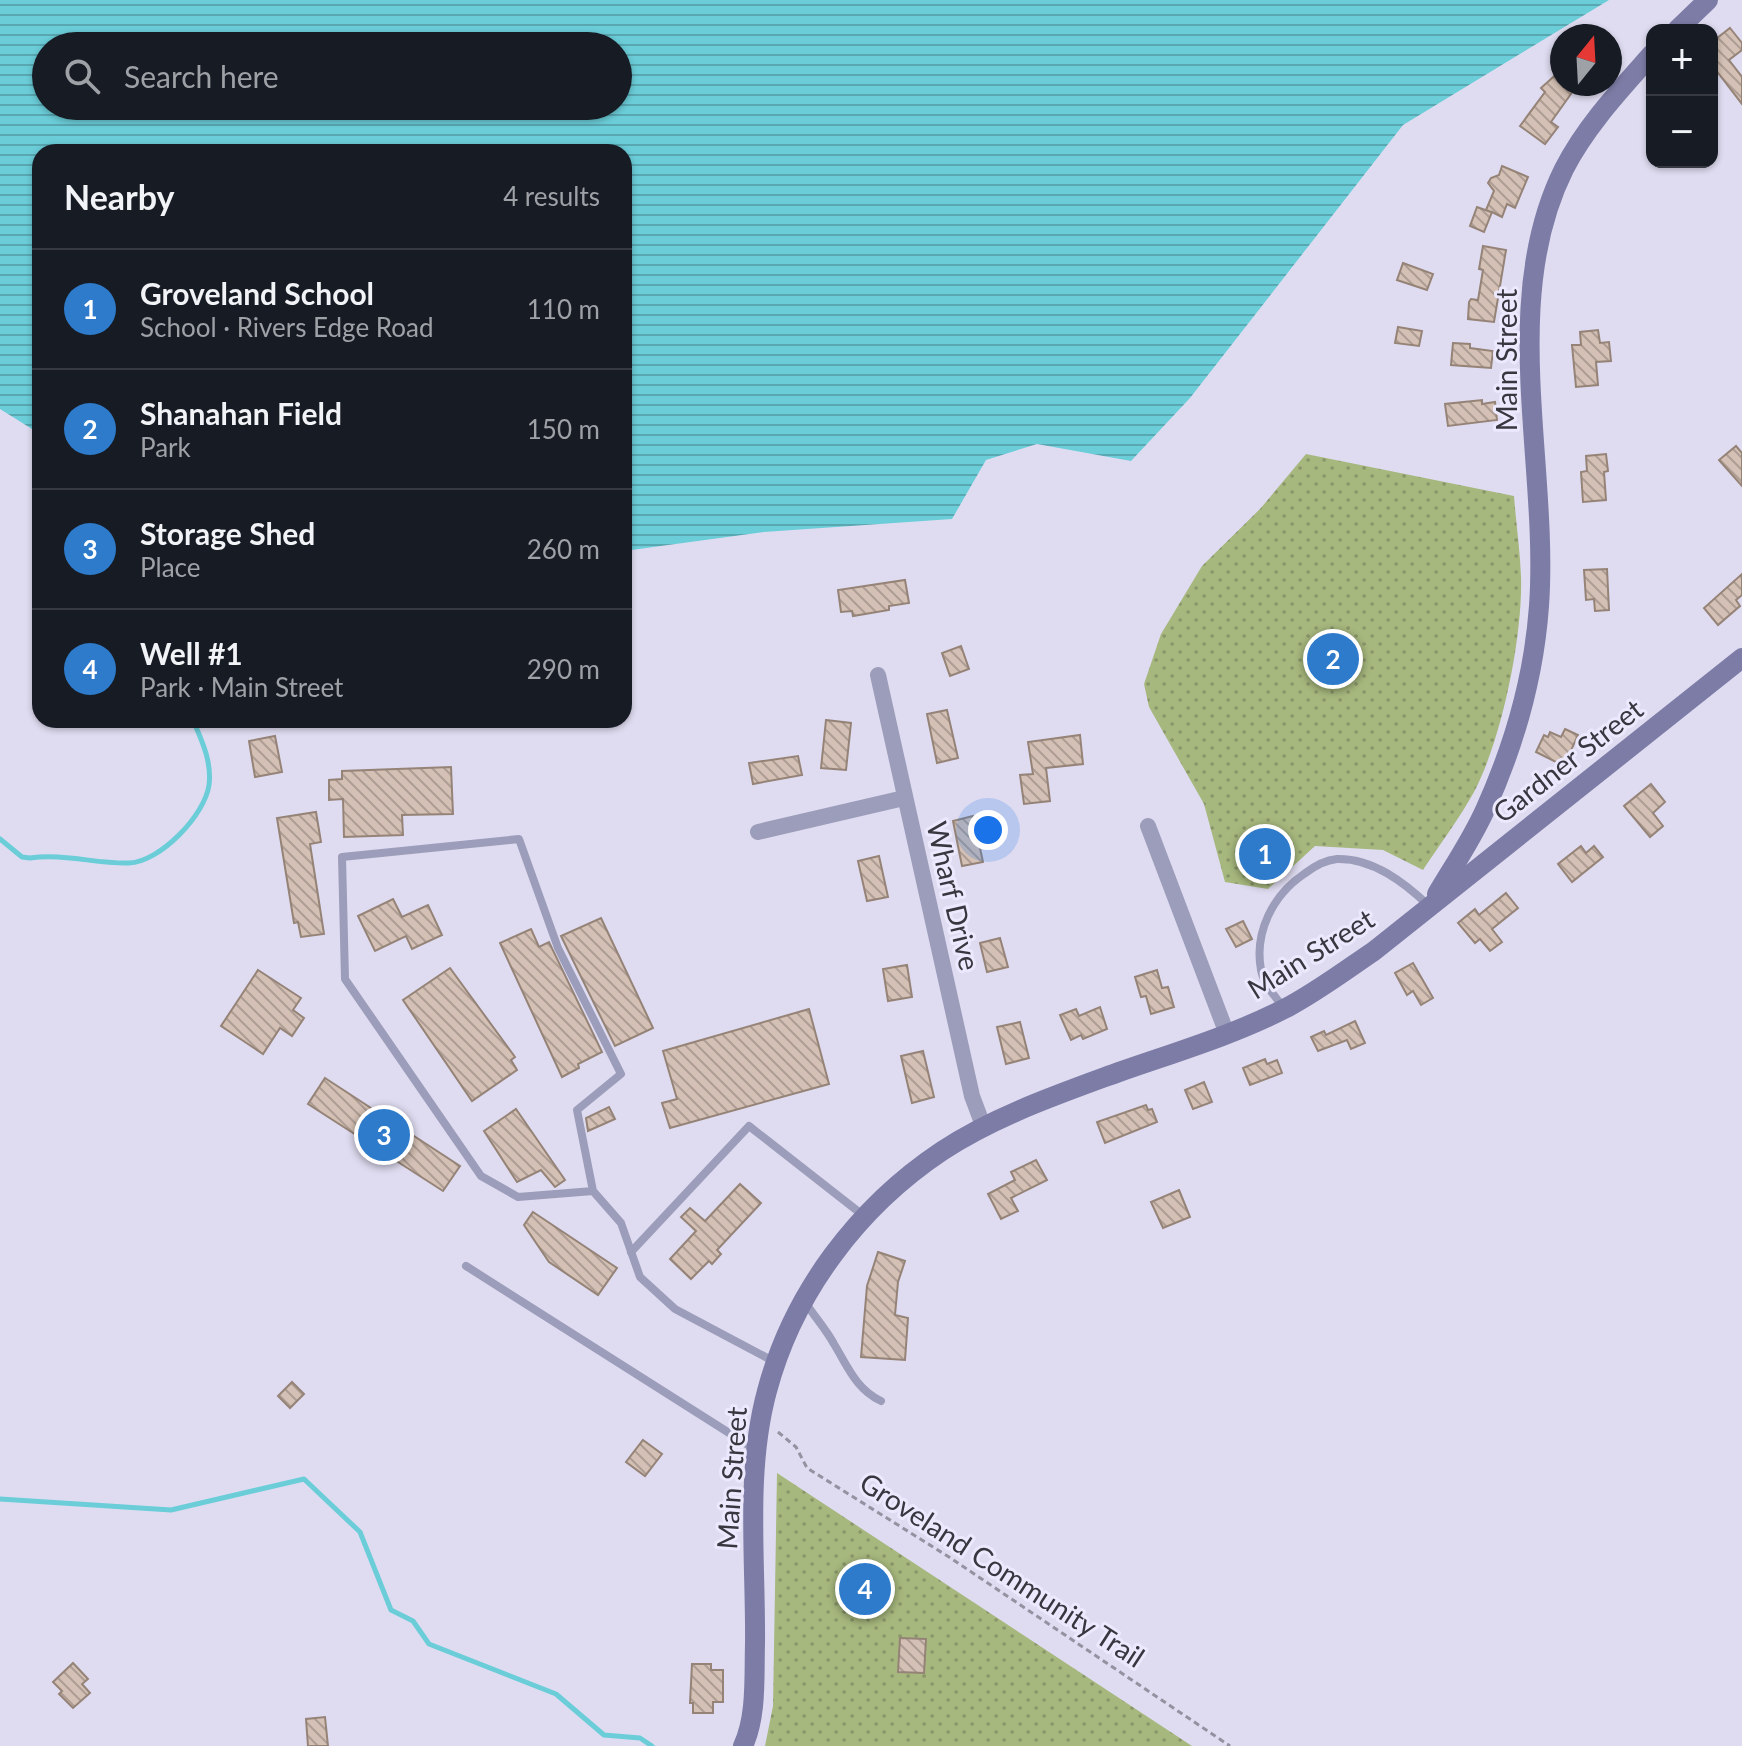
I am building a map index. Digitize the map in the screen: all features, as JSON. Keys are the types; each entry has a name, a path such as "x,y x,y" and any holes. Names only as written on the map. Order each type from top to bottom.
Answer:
{"main road":[{"path":"1683,24 1708,0"},
{"name":"Main Street","path":"743,1746 750,1724 754,1676 754,1538 760,1423 776,1362 804,1302 818,1277 865,1216 901,1182 943,1151 984,1128 1057,1096 1227,1034 1284,1009 1374,951 1430,907 1485,811 1506,755 1532,664 1539,607 1530,323 1542,233 1564,169 1587,131 1646,61"},
{"name":"Gardner Street","path":"1430,907 1742,658"}],"street":[{"name":"Wharf Drive","path":"878,675 972,1096 984,1128"},
{"path":"758,832 904,798"},
{"path":"1148,826 1227,1034"}],"lane":[{"path":"593,1191 518,1197 481,1176 345,979 342,857 519,839 558,948 621,1074 577,1110 593,1191 621,1223 640,1277 675,1309 776,1362"},
{"path":"1284,1009 1269,989 1262,971 1261,944 1267,918 1277,898 1293,881 1315,866 1335,859 1363,862 1408,886 1430,907"},
{"path":"631,1252 749,1126 865,1216"},
{"path":"466,1266 757,1451"},
{"path":"804,1302 833,1341 856,1383 881,1401"}],"path":[{"name":"Groveland Community Trail","path":"760,1423 785,1436 796,1447 807,1468 949,1557 1230,1746"}],"green space":[{"path":"1306,454 1514,496 1521,600 1509,687 1484,770 1468,802 1423,870 1383,850 1315,846 1268,889 1225,882 1204,804 1149,707 1144,684 1161,634 1202,566 1260,509"},
{"path":"777,1473 1192,1746 765,1746 773,1706"}],"water":[{"path":"0,0 1609,0 1569,24 1550,24 1550,36 1403,125 1190,398 1131,461 1037,444 986,460 952,519 764,532 632,550 632,144 32,144 32,429 0,409"}],"building":[{"path":"1730,28 1742,43 1742,50 1729,60 1742,77 1742,104 1718,73 1718,37"},
{"path":"1550,80 1550,96 1569,96 1551,122 1558,127 1545,144 1520,126 1545,92 1541,88"},
{"path":"1502,166 1528,177 1515,208 1507,204 1502,217 1492,212 1484,232 1470,226 1477,207 1491,212 1486,210 1494,191 1488,183 1499,175"},
{"path":"1483,246 1506,250 1494,322 1468,319 1469,302 1471,299 1478,300"},
{"path":"1403,263 1433,274 1427,290 1397,280"},
{"path":"1398,327 1422,331 1419,346 1395,343"},
{"path":"1598,330 1600,343 1609,342 1611,361 1596,362 1598,385 1576,387 1572,345 1581,345 1580,332"},
{"path":"1453,343 1493,351 1491,368 1451,365"},
{"path":"1482,400 1482,404 1495,402 1497,420 1448,426 1445,404"},
{"path":"1736,446 1742,453 1742,486 1719,460"},
{"path":"1606,454 1606,500 1583,502 1581,472 1587,471 1586,456"},
{"path":"1607,569 1609,610 1595,611 1594,599 1586,600 1584,570"},
{"path":"1742,574 1742,595 1736,600 1740,606 1718,625 1704,608"},
{"path":"905,580 909,603 853,616 852,611 841,612 838,590"},
{"path":"961,646 969,669 950,676 942,653"},
{"path":"947,710 958,758 937,763 927,714"},
{"path":"826,720 851,723 846,770 821,768"},
{"path":"1565,729 1578,735 1564,766 1536,752 1544,735 1548,737 1550,732 1561,737"},
{"path":"1080,735 1083,764 1046,768 1050,801 1024,804 1020,775 1033,774 1028,742"},
{"path":"275,736 282,772 255,777 249,741"},
{"path":"798,756 802,775 753,784 749,763"},
{"path":"451,767 453,814 402,815 403,835 344,837 343,799 329,800 329,780 342,779 342,771"},
{"path":"1651,784 1665,802 1653,813 1663,826 1650,837 1624,806"},
{"path":"316,812 321,842 310,844 324,934 301,937 298,922 294,923 277,818"},
{"path":"973,816 983,862 962,866 953,821"},
{"path":"1581,846 1586,853 1594,846 1603,857 1572,882 1558,864"},
{"path":"879,856 888,897 867,901 858,861"},
{"path":"1506,893 1518,908 1492,929 1502,942 1490,951 1480,939 1475,943 1458,923 1475,909 1479,915"},
{"path":"393,899 402,917 428,905 442,935 412,949 406,936 375,951 358,916"},
{"path":"601,918 653,1028 615,1046 561,936"},
{"path":"1243,921 1252,939 1236,947 1226,929"},
{"path":"531,929 539,947 549,942 602,1052 578,1064 579,1068 562,1077 500,943"},
{"path":"1000,938 1008,967 987,972 980,943"},
{"path":"1413,963 1433,998 1421,1005 1413,991 1407,995 1395,973"},
{"path":"907,965 912,997 888,1001 883,969"},
{"path":"450,968 515,1057 511,1060 517,1070 472,1101 403,1000"},
{"path":"258,970 301,998 293,1010 304,1018 292,1036 280,1028 263,1054 221,1026"},
{"path":"1157,970 1162,988 1168,987 1174,1007 1151,1014 1146,996 1141,997 1135,977"},
{"path":"1100,1007 1107,1029 1083,1039 1081,1035 1071,1040 1060,1015 1076,1009 1079,1016"},
{"path":"809,1009 829,1084 670,1128 662,1103 677,1099 663,1051"},
{"path":"1355,1021 1365,1043 1351,1049 1347,1040 1318,1051 1311,1037 1324,1031 1326,1035"},
{"path":"1020,1022 1029,1058 1006,1064 997,1027"},
{"path":"923,1051 934,1097 912,1103 901,1056"},
{"path":"1265,1059 1267,1064 1277,1060 1282,1073 1250,1085 1243,1068"},
{"path":"325,1078 460,1166 443,1191 308,1104"},
{"path":"1204,1082 1212,1102 1193,1109 1185,1090"},
{"path":"1146,1105 1148,1110 1152,1109 1157,1122 1105,1143 1097,1122"},
{"path":"609,1107 615,1119 588,1131 586,1118"},
{"path":"516,1109 565,1180 555,1187 541,1170 517,1182 484,1131"},
{"path":"1036,1160 1047,1180 1011,1198 1018,1211 1001,1219 988,1194 1015,1180 1011,1172"},
{"path":"740,1184 761,1203 717,1250 721,1254 712,1264 709,1261 691,1279 670,1259 696,1231 681,1217 690,1208 705,1221"},
{"path":"1179,1190 1190,1217 1163,1228 1151,1202"},
{"path":"533,1212 617,1268 598,1295 549,1262 524,1225"},
{"path":"878,1252 905,1261 898,1282 895,1315 908,1318 905,1360 861,1357 867,1286"},
{"path":"292,1382 304,1394 290,1408 278,1396"},
{"path":"643,1440 662,1454 645,1476 626,1462"},
{"path":"900,1638 926,1639 924,1673 898,1672"},
{"path":"73,1663 88,1679 82,1684 90,1693 73,1708 59,1694 62,1691 53,1682"},
{"path":"692,1664 711,1664 711,1670 723,1670 723,1702 713,1702 713,1713 693,1713 693,1703 690,1703"},
{"path":"325,1717 328,1746 308,1746 306,1719"}],"waterway":[{"path":"0,839 22,857 30,858 129,863 154,855 190,823 206,797 209,768 196,728"},
{"path":"0,1499 171,1510 304,1479 360,1532 391,1610 413,1621 429,1644 556,1694 604,1735 640,1738 652,1746"}],"place":[{"name":"Shanahan Field","path":"1333,659"},
{"name":"Groveland School","path":"1265,854"},
{"name":"Storage Shed","path":"384,1135"},
{"name":"Well #1","path":"865,1589"}]}
